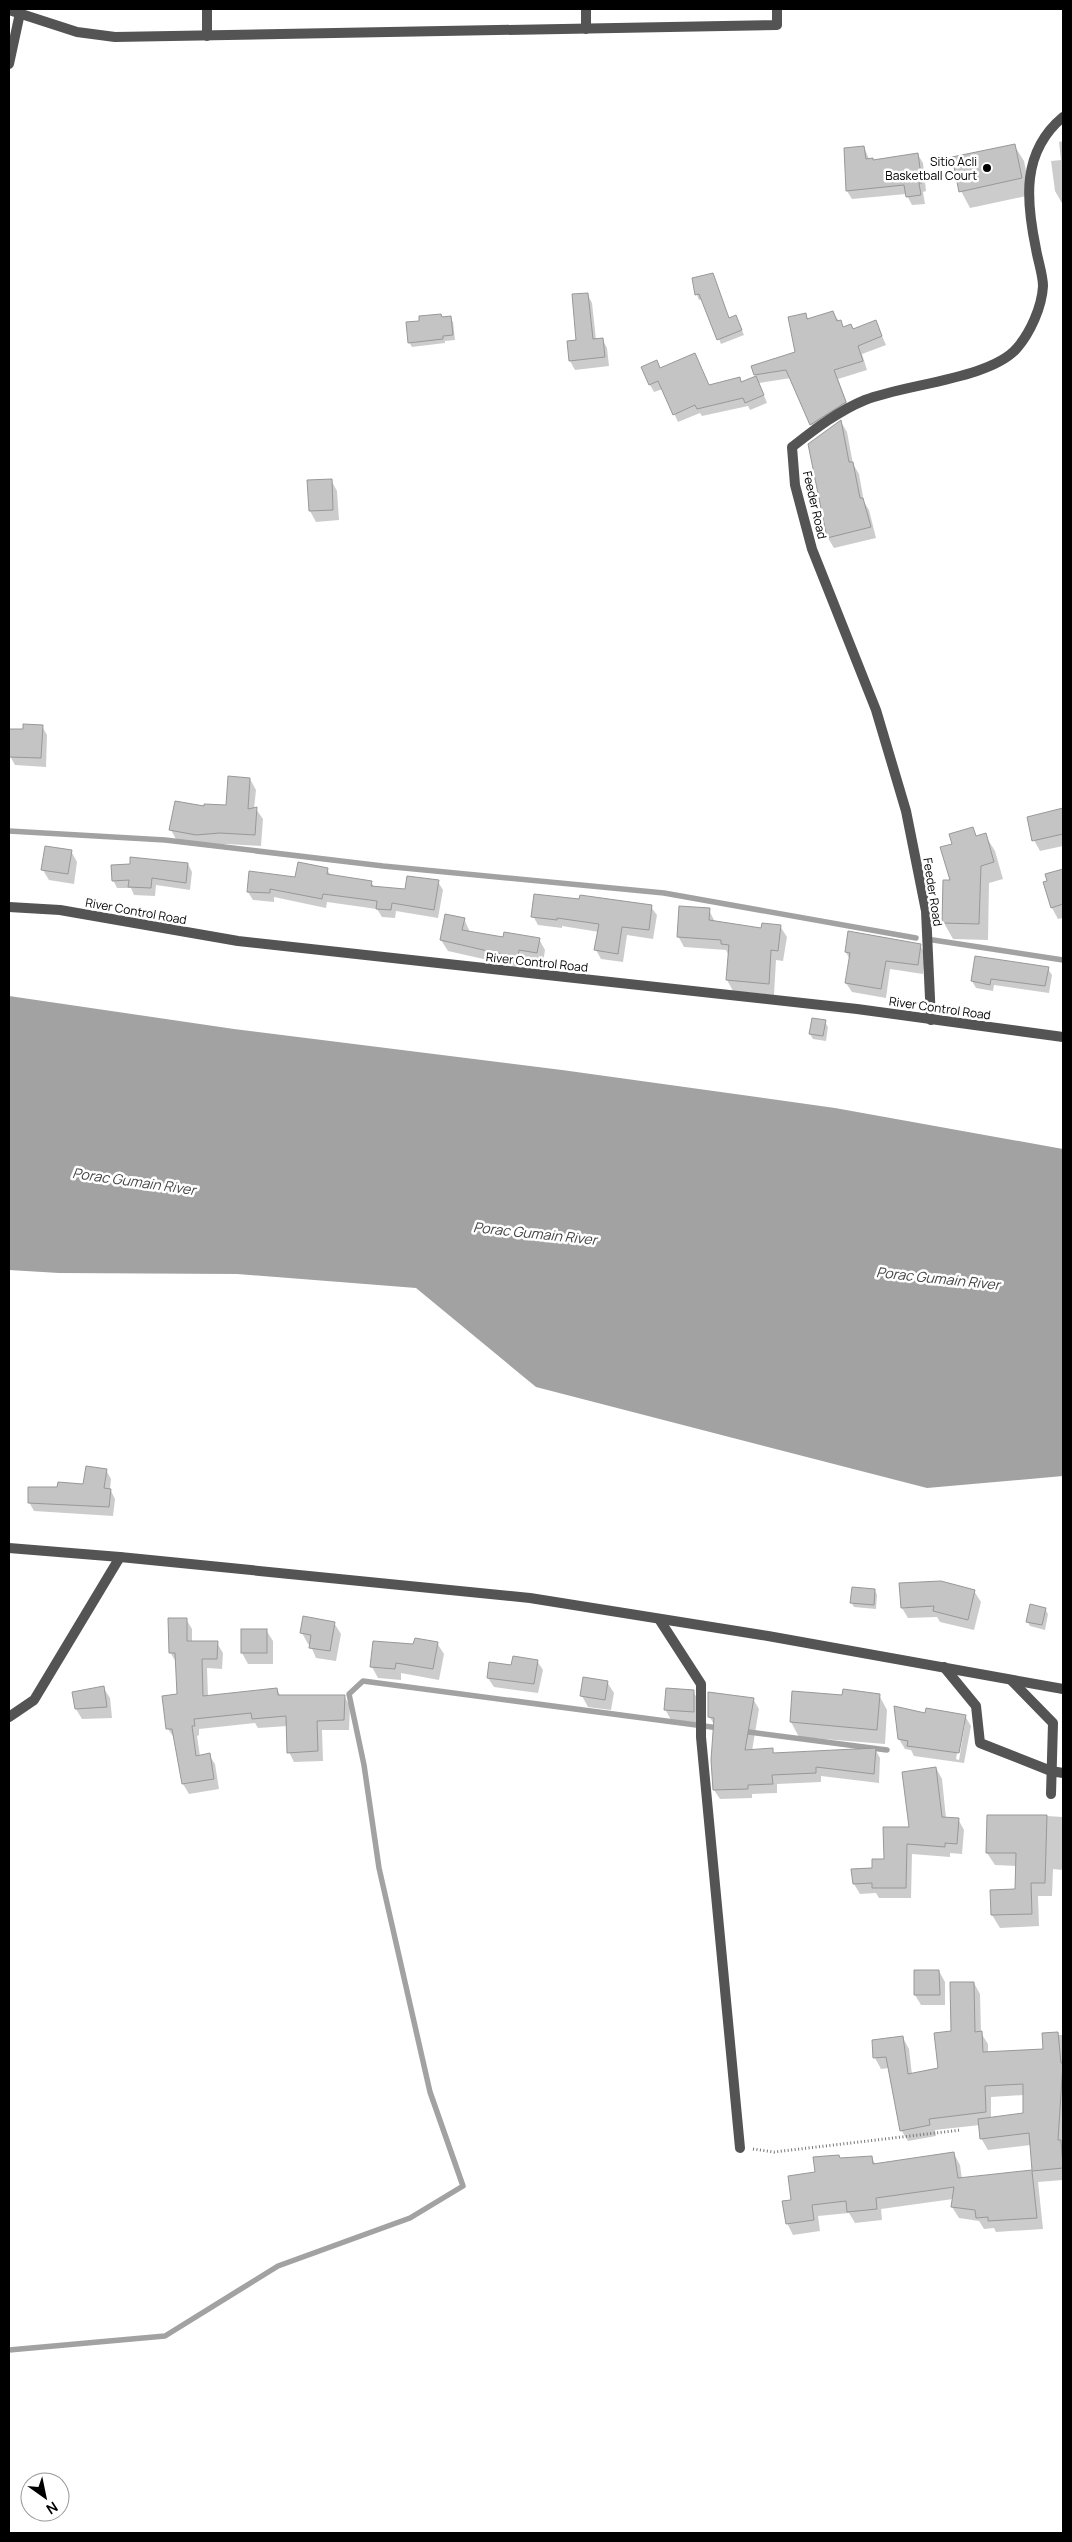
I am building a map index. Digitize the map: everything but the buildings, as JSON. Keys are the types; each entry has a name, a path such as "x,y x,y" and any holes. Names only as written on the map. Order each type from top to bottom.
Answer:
{"street":[{"path":"207,9 208,36"},
{"path":"586,9 586,29"},
{"path":"9,10 92,35 115,38 777,25 777,9"},
{"path":"9,64 20,13"},
{"name":"Feeder Road","path":"931,1020 926,910 906,811 876,710 812,549 795,485 792,447 818,426 864,400 990,367 1016,349 1034,320 1043,286 1030,220 1029,181 1038,145 1052,126 1063,117"},
{"name":"River Control Road","path":"9,907 60,910 238,941 857,1009 1063,1037"},
{"path":"9,1548 120,1557 530,1598 944,1666 1012,1681 1063,1689"},
{"path":"9,1717 34,1700 120,1557"},
{"path":"660,1619 701,1684 701,1737 740,2148"},
{"path":"944,1666 976,1706 980,1743 1052,1772 1063,1773"},
{"path":"1012,1681 1053,1724 1051,1794"}],"path":[{"path":"740,2148 774,2152 961,2130"}],"water":[{"name":"Porac Gumain River","path":"9,996 234,1029 562,1070 835,1108 1063,1149 1063,1476 927,1488 536,1387 416,1288 237,1274 59,1273 9,1270"}],"waterway":[{"path":"9,831 165,840 383,866 664,893 916,938"},
{"path":"933,940 1063,960"},
{"path":"9,2350 165,2336 278,2266 410,2218 463,2186 430,2092 379,1868 364,1765 349,1694 363,1681 719,1728"},
{"path":"741,1731 887,1750"}],"place":[{"name":"Sitio Acli Basketball Court","path":"987,168"}]}
